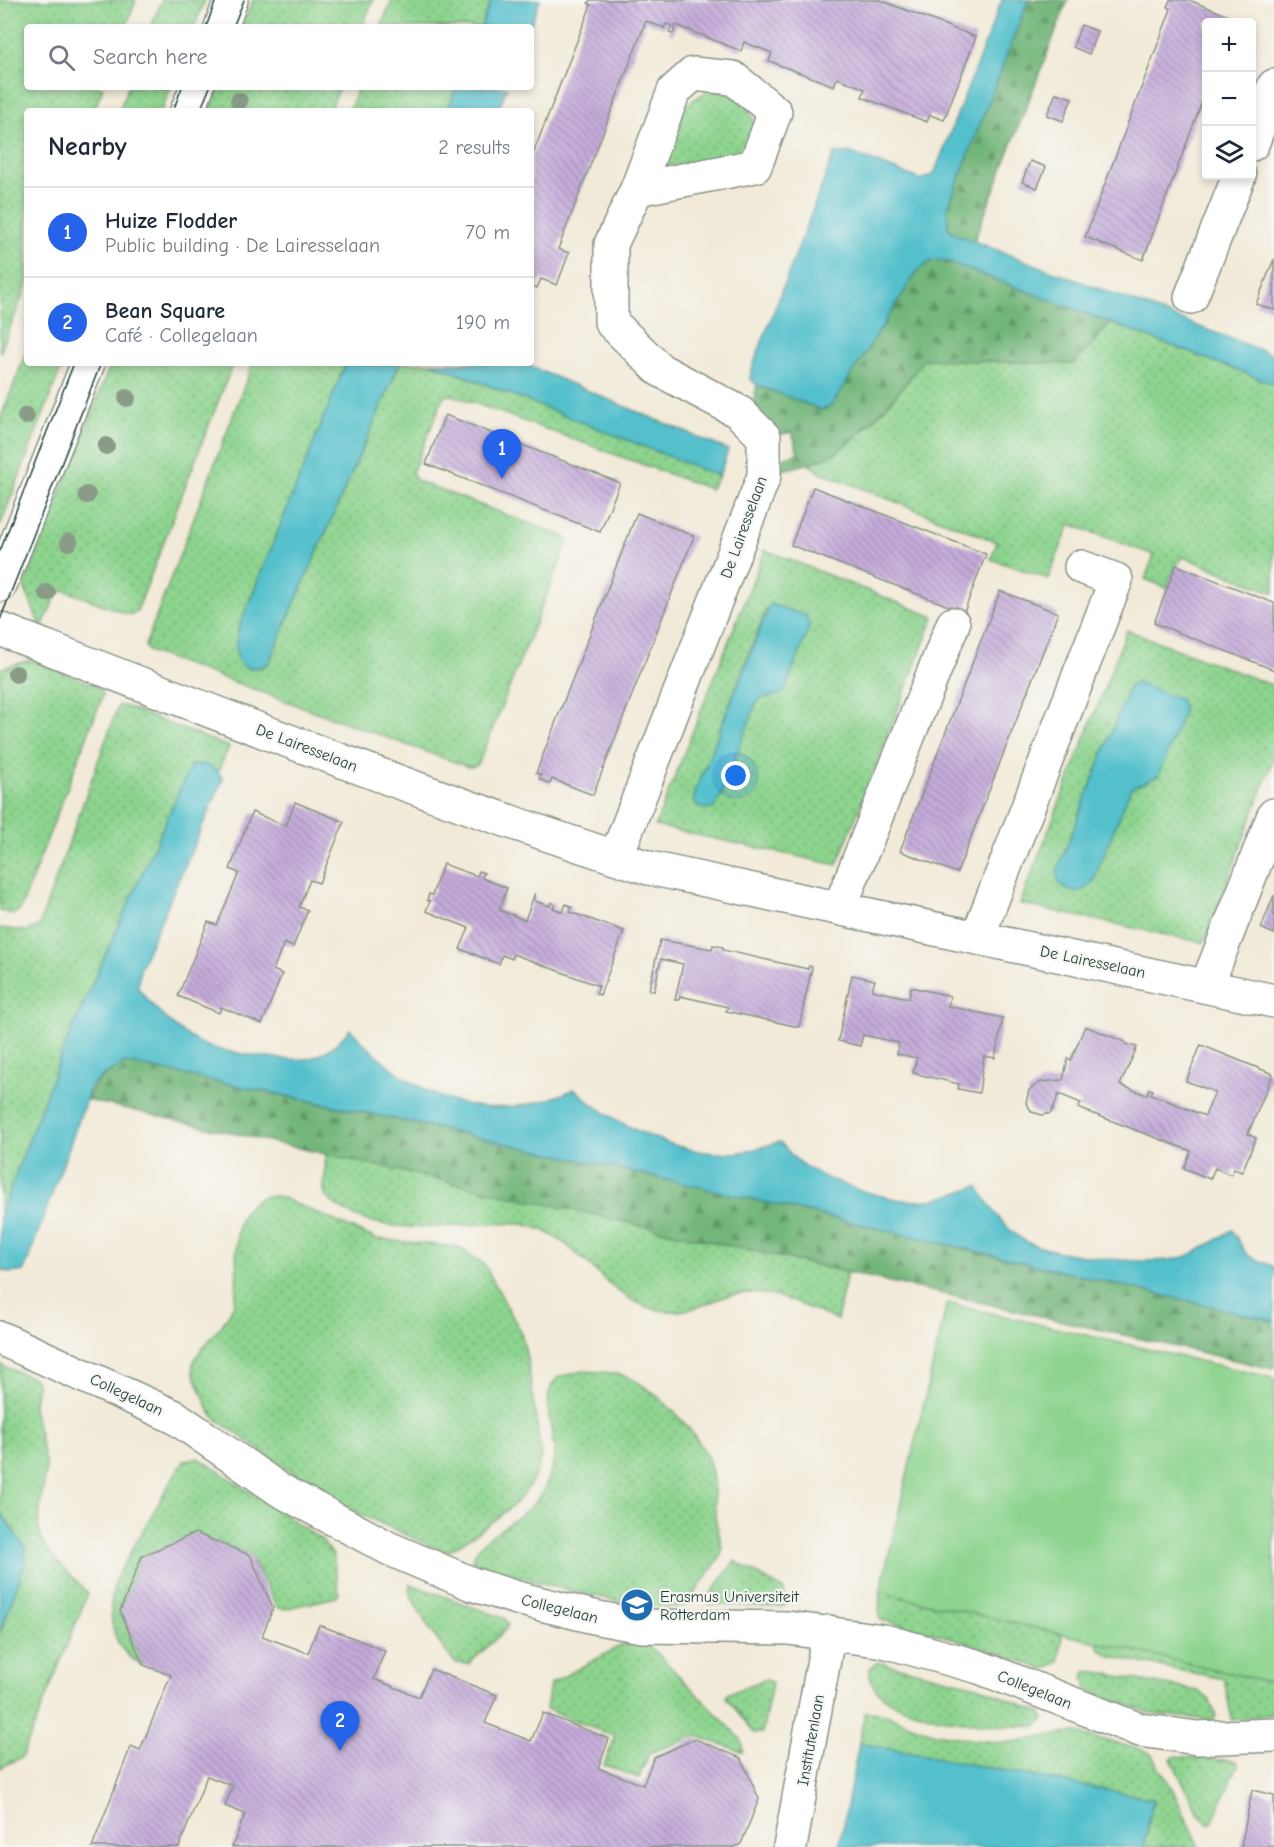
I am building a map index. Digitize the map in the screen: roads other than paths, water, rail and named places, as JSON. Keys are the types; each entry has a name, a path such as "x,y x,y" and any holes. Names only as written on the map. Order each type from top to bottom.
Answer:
{"street":[{"path":"222,24 231,0"},
{"path":"1256,131 1274,86"},
{"path":"188,108 196,90"},
{"path":"1191,297 1237,180"},
{"name":"De Lairesselaan","path":"616,857 764,476 764,436 739,412 660,370 611,322 611,244 637,189"},
{"path":"0,585 87,366"},
{"path":"978,936 1116,580 1081,567"},
{"path":"840,907 953,624"},
{"name":"De Lairesselaan","path":"0,629 330,757 649,868 978,936 1274,1001"},
{"path":"1207,985 1274,815"},
{"name":"Collegelaan","path":"0,1338 175,1417 280,1490 314,1510 390,1549 472,1584 554,1608 642,1626 788,1628 884,1641 968,1664 1140,1730 1197,1738 1274,1735"},
{"name":"Institutenlaan","path":"790,1847 829,1632"}],"water":[{"path":"491,0 540,0 531,24 482,24"},
{"path":"1002,0 1028,0 947,210 948,228 955,234 1274,355 1274,384 946,261 933,260 918,270 832,405 822,410 757,385 750,379 751,371 834,154 849,152 922,180 934,174"},
{"path":"456,90 506,90 499,108 448,108"},
{"path":"345,366 399,366 268,664 249,668 239,662 236,648 238,630"},
{"path":"439,366 529,366 728,450 719,476"},
{"path":"770,604 805,615 810,625 785,691 778,695 761,698 756,704 718,802 713,809 700,808 694,802 695,793"},
{"path":"1137,683 1180,699 1184,710 1158,776 1131,788 1092,884 1075,892 1067,890 1059,884 1057,871 1130,685"},
{"path":"204,764 218,771 223,779 140,968 138,988 168,1020 194,1040 213,1048 241,1054 301,1059 316,1056 327,1050 350,1029 400,1074 425,1090 452,1101 480,1107 510,1107 541,1101 575,1089 590,1102 627,1126 671,1144 714,1153 735,1153 780,1142 796,1160 811,1170 844,1185 881,1196 915,1201 930,1200 978,1186 998,1216 1017,1236 1025,1241 1057,1251 1128,1260 1170,1260 1196,1252 1232,1230 1247,1255 1274,1267 1274,1321 558,1155 126,1063 103,1075 91,1086 24,1271 10,1273 0,1269 0,1216 64,1047 191,765"},
{"path":"0,1511 25,1548 24,1567 0,1633"},
{"path":"859,1743 1153,1799 1144,1847 839,1847"}],"tram line":[{"path":"207,24 216,0"},
{"path":"234,24 244,0"},
{"path":"174,108 181,90"},
{"path":"201,108 209,90"},
{"path":"0,551 73,366"},
{"path":"0,620 100,366"}],"place":[{"name":"Huize Flodder","path":"502,479"},
{"name":"Erasmus Universiteit Rotterdam","path":"637,1605"},
{"name":"Bean Square","path":"340,1751"}]}
